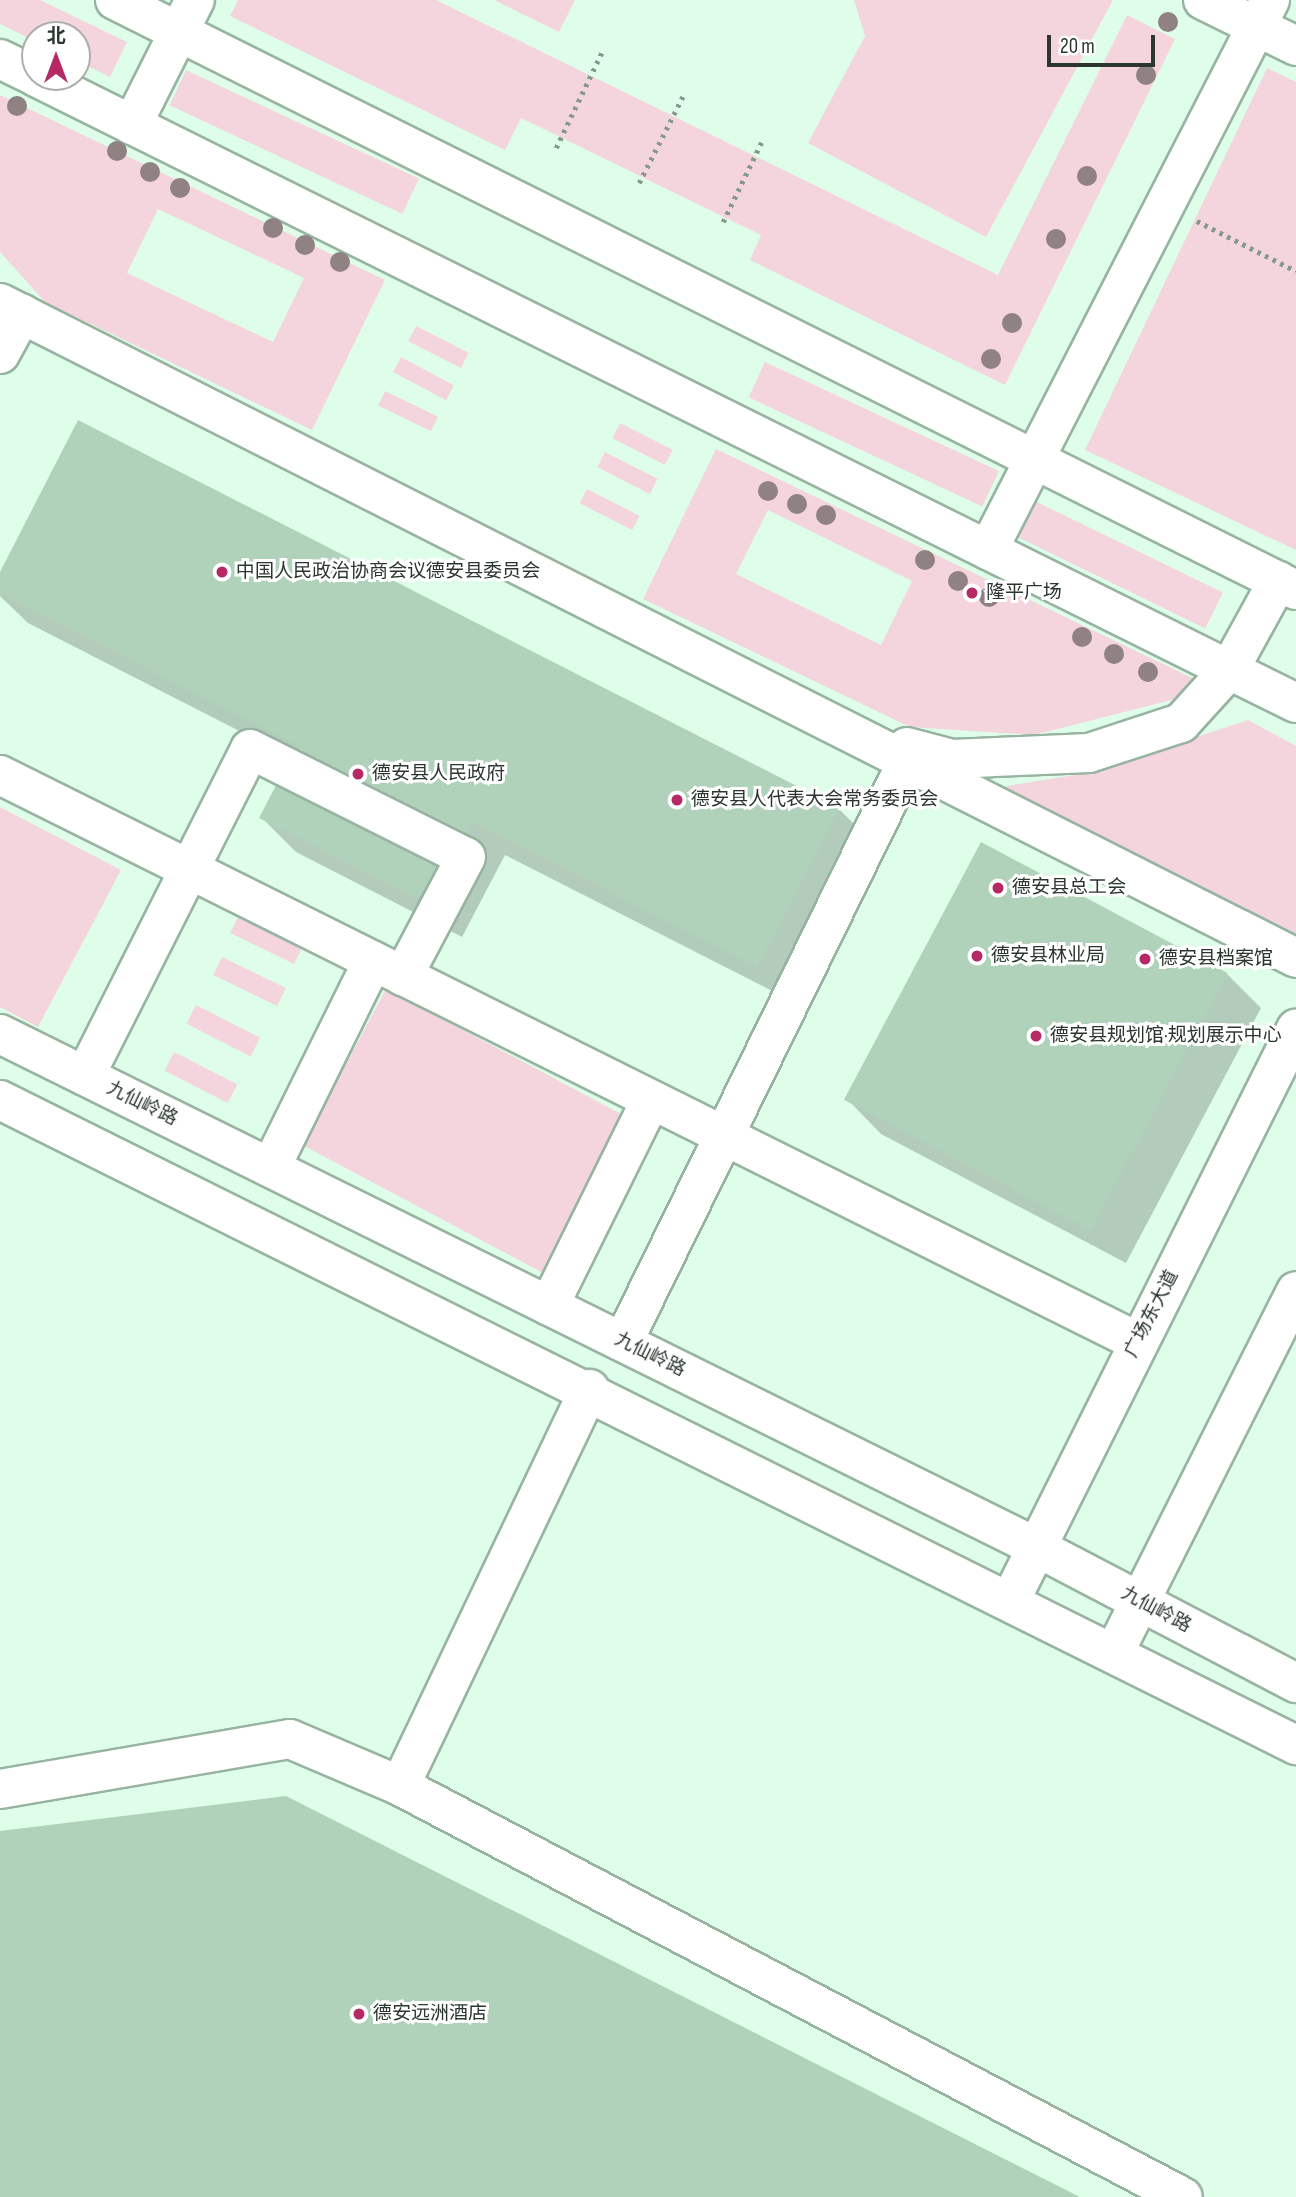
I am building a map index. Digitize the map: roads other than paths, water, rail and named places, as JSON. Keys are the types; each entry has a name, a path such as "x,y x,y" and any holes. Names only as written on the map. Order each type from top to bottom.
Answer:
{"street":[{"path":"115,0 187,16 1034,460 1287,586 1229,670 1181,723 1089,753 952,759 846,730"},
{"path":"1203,0 1263,13 1296,46"},
{"path":"988,550 1263,13"},
{"path":"132,125 187,16"},
{"path":"0,59 21,70"},
{"path":"64,91 1296,703"},
{"path":"0,354 15,307 1296,958"},
{"path":"85,1076 250,749 466,857 388,968 271,1167"},
{"path":"623,1342 908,762"},
{"path":"0,775 1138,1342"},
{"name":"广场东大道","path":"1010,1601 1034,1546 1296,1029"},
{"name":"九仙岭路","path":"0,1034 1034,1546 1296,1683"},
{"path":"0,1100 589,1389 1296,1745"},
{"path":"549,1306 651,1100"},
{"path":"1114,1653 1296,1291"},
{"path":"400,1786 589,1389"},
{"path":"0,1789 290,1739 400,1786 1183,2197"}],"place":[{"name":"中国人民政治协商会议德安县委员会","path":"222,572"},
{"name":"隆平广场","path":"972,593"},
{"name":"德安县人民政府","path":"358,774"},
{"name":"德安县人代表大会常务委员会","path":"677,800"},
{"name":"德安县总工会","path":"998,888"},
{"name":"德安县林业局","path":"977,956"},
{"name":"德安县档案馆","path":"1145,959"},
{"name":"德安县规划馆·规划展示中心","path":"1036,1036"},
{"name":"德安远洲酒店","path":"359,2014"}]}
